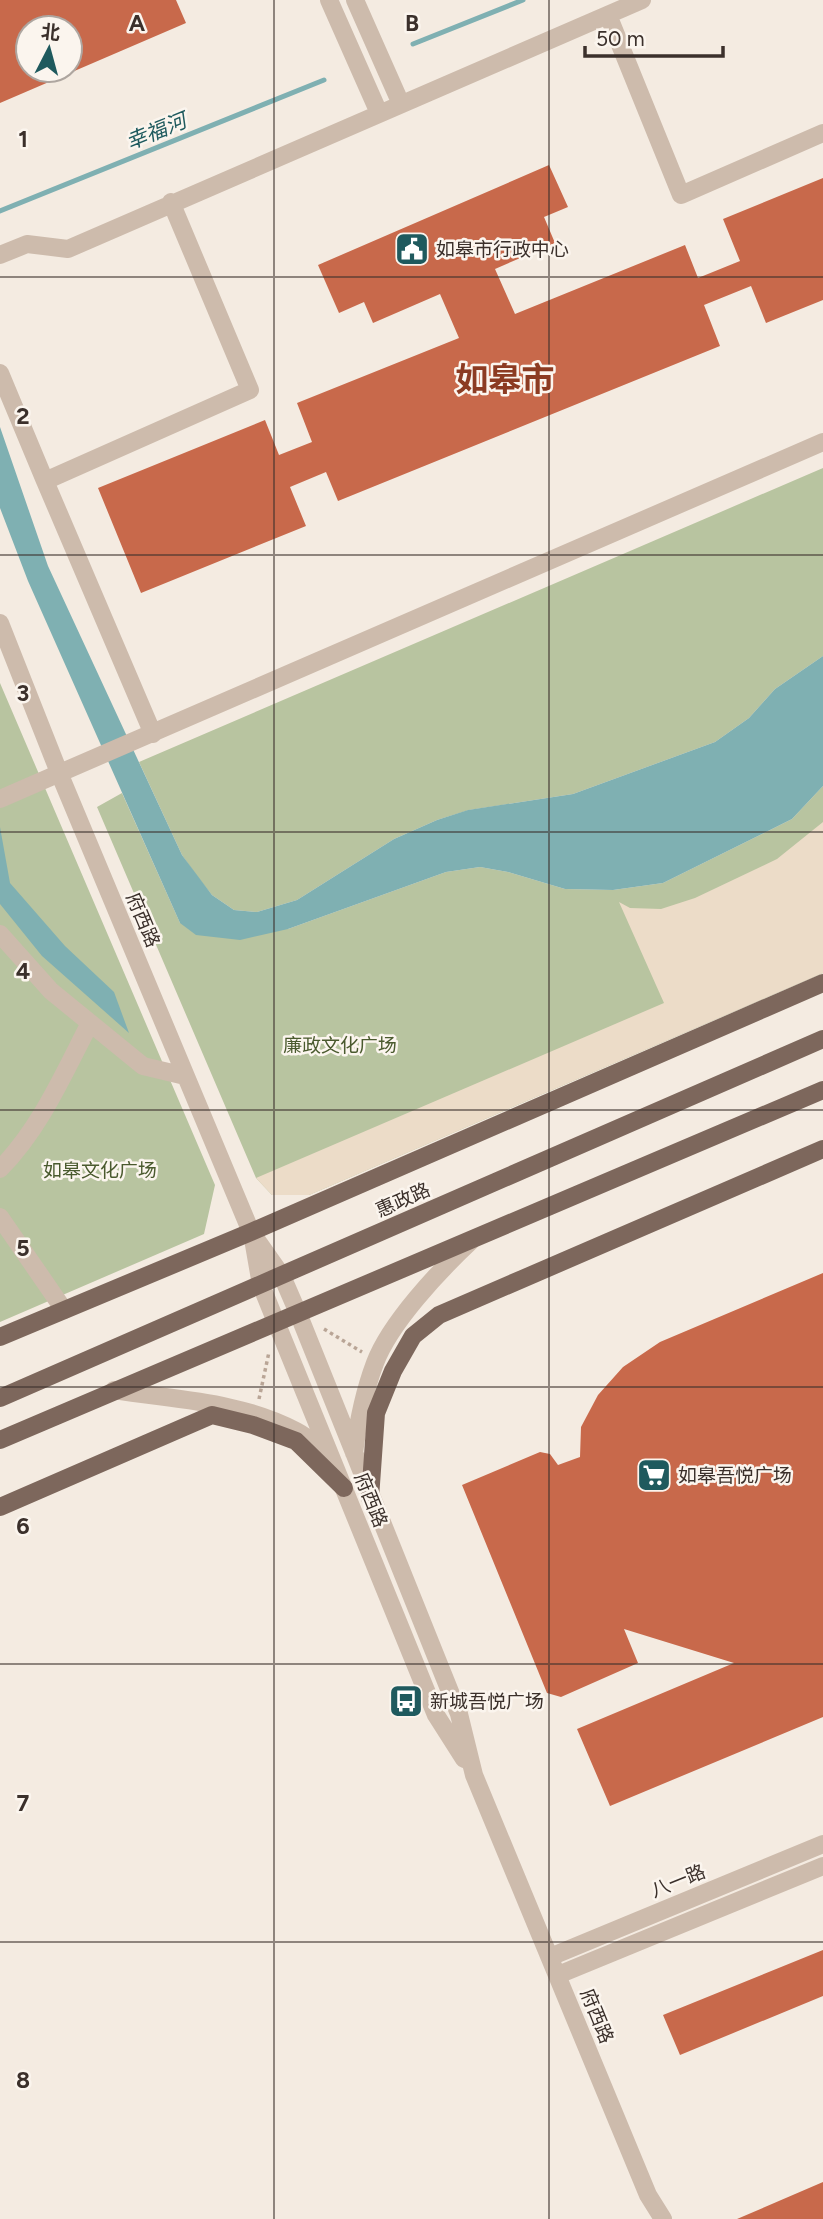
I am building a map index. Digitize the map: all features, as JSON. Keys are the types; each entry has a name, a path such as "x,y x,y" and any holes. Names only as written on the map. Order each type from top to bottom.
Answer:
{"main road":[{"path":"0,1337 251,1232 823,983"},
{"name":"惠政路","path":"0,1398 823,1039"},
{"path":"0,1440 823,1090"},
{"path":"370,1498 376,1413 393,1371 413,1336 439,1315 823,1149"},
{"path":"0,1507 212,1415 253,1425 296,1441 344,1489"}],"street":[{"path":"329,0 379,113"},
{"path":"355,0 401,104"},
{"path":"0,256 27,244 68,249 171,202 642,0"},
{"path":"608,15 681,195 823,133"},
{"path":"45,481 250,390 171,202"},
{"path":"0,373 153,734"},
{"path":"0,799 823,442"},
{"name":"府西路","path":"0,623 60,775 251,1232 282,1276 298,1313 370,1498 459,1714 474,1775 648,2195 654,2219"},
{"path":"0,934 51,991 143,1066 185,1076"},
{"path":"0,1169 14,1155 49,1101 89,1023"},
{"path":"0,1217 64,1311"},
{"name":"府西路","path":"251,1232 261,1285 436,1715 474,1775"},
{"path":"354,1456 360,1412 375,1360 439,1271 472,1240"},
{"path":"114,1390 221,1404 255,1413 298,1432 331,1457"},
{"name":"八一路","path":"550,1957 823,1844"},
{"path":"558,1975 823,1866"},
{"name":"府西路","path":"648,2195 663,2219"}],"path":[{"path":"298,1313 375,1360"},
{"path":"255,1413 276,1322"}],"green space":[{"path":"823,468 823,656 775,689 749,718 715,742 573,794 469,810 437,820 394,839 297,900 257,912 234,910 212,895 182,855 139,762"},
{"name":"如皋文化广场","path":"0,683 215,1185 204,1234 0,1322"},
{"name":"廉政文化广场","path":"823,786 823,973 309,1195 272,1195 256,1178 97,807 122,793 180,923 288,929 446,872 480,867 508,872 565,889 613,890 663,883 792,819"}],"shaded area":[{"path":"823,822 823,973 309,1195 272,1195 256,1178 664,1003 619,902 630,908 661,909 695,898 777,859"}],"water":[{"path":"0,427 48,566 182,855 212,895 234,910 257,912 297,900 394,839 437,820 468,810 573,794 715,742 749,718 775,689 823,656 823,786 792,819 663,883 613,890 565,889 508,872 480,867 446,872 288,929 240,940 196,935 180,923 28,581 0,508"},
{"path":"0,827 10,883 65,946 114,992 129,1033 42,956 0,904"}],"building":[{"path":"0,0 176,0 186,23 84,67 84,14 14,14 14,84 44,84 0,103"},
{"path":"549,165 568,207 544,217 555,243 495,269 515,314 685,245 698,278 740,261 723,219 823,178 823,300 766,323 751,286 704,305 720,346 338,501 326,472 290,487 306,526 141,593 98,488 265,420 279,455 312,442 297,403 459,338 440,294 373,323 364,302 339,313 318,265"},
{"name":"如皋吾悦广场","path":"823,1273 823,1717 610,1806 577,1729 734,1663 624,1629 638,1663 561,1697 547,1693 462,1485 540,1452 550,1454 558,1465 580,1457 581,1427 598,1395 623,1367 660,1342"},
{"path":"823,1950 823,1996 680,2055 663,2015"},
{"path":"823,2182 823,2219 737,2219"}],"waterway":[{"name":"幸福河","path":"413,44 523,0"},
{"name":"幸福河","path":"0,211 324,80"}],"place":[{"name":"如皋市行政中心","path":"412,249"},
{"name":"如皋吾悦广场","path":"654,1475"},
{"name":"新城吾悦广场","path":"406,1701"}],"district":[{"name":"如皋市","path":"505,379"}]}
